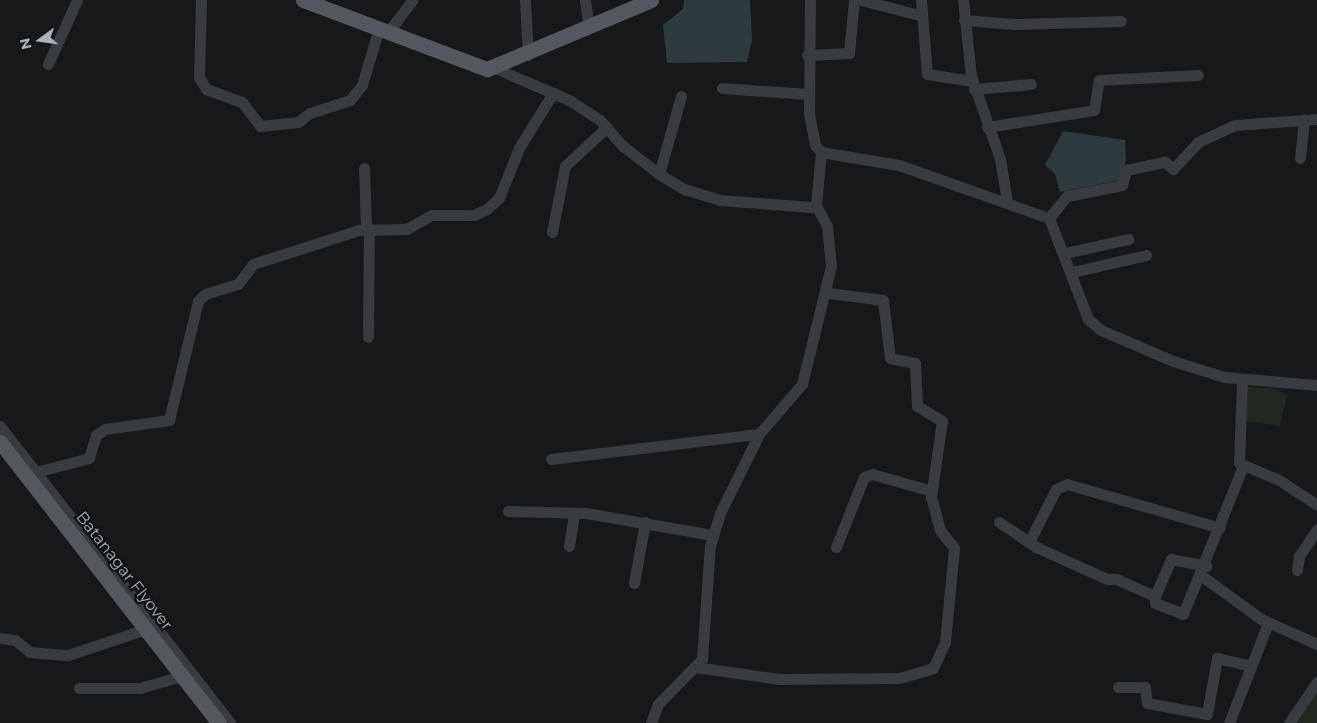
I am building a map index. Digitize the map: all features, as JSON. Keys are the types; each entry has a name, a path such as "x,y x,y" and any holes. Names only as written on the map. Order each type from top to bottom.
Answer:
{"main road":[{"path":"303,0 384,29 480,67 495,68 651,0"},
{"name":"Batanagar Flyover","path":"0,442 219,723"}],"street":[{"path":"48,64 77,0"},
{"path":"201,0 199,77 206,89 242,102 260,126 298,122 310,113 350,100 362,85 384,29 412,0"},
{"path":"524,0 528,55"},
{"path":"585,0 589,28"},
{"path":"810,0 807,55 808,94 815,145 822,152 899,165 1007,200 1049,218 1066,253 1088,320 1100,330 1173,361 1242,381 1317,385"},
{"path":"807,55 849,53 854,0"},
{"path":"861,0 919,15"},
{"path":"921,0 919,15 927,74 973,85 1030,84"},
{"path":"963,0 973,85 1000,159 1007,200"},
{"path":"964,20 1014,24 1121,21"},
{"path":"495,68 553,93 607,127 659,174 684,189 719,200 816,205"},
{"path":"987,127 1094,110 1099,80 1198,75"},
{"path":"722,88 808,94"},
{"path":"36,472 89,458 96,435 105,429 161,423 172,417 201,297 234,287 253,264 368,228 407,229 431,216 474,215 494,204 519,148 553,93"},
{"path":"659,174 681,96"},
{"path":"1300,158 1304,119"},
{"path":"1049,218 1067,196 1122,185 1126,170 1165,162 1173,169 1213,134 1259,121 1317,119"},
{"path":"552,232 565,166 607,127"},
{"path":"651,723 658,704 695,667 705,650 712,535 759,434 802,384 828,293 832,266 827,226 816,205 822,152"},
{"path":"364,168 368,228 368,337"},
{"path":"1066,253 1128,239"},
{"path":"1072,272 1146,256"},
{"path":"695,667 779,679 899,678 933,668 948,630 954,554 940,530 932,491 942,421 917,406 915,363 890,358 886,303 828,293"},
{"path":"1242,381 1238,455 1243,466 1279,480 1317,506"},
{"path":"0,426 230,723"},
{"path":"551,459 759,434"},
{"path":"0,453 211,723"},
{"path":"1243,466 1204,571 1185,613 1155,603 1155,596 1171,559 1204,571 1268,623 1317,644"},
{"path":"836,548 864,477 872,474 932,491"},
{"path":"1029,542 1056,489 1067,484 1220,528"},
{"path":"508,511 574,513 645,522 712,535"},
{"path":"569,546 574,513"},
{"path":"634,583 645,522"},
{"path":"999,522 1029,542 1155,596"},
{"path":"1297,570 1299,556 1317,529"},
{"path":"1229,723 1268,623"},
{"path":"0,638 15,640 30,652 68,655 140,631"},
{"path":"1118,686 1145,687 1147,703 1207,714 1216,658 1251,666"},
{"path":"79,688 140,688 176,678"},
{"path":"1289,723 1317,682"}],"shaded area":[{"path":"684,0 750,0 752,40 747,62 667,63 663,25 683,9"},
{"path":"1063,131 1125,140 1126,160 1121,180 1060,192 1055,174 1045,165"},
{"path":"1247,387 1273,388 1287,395 1280,426 1246,421"},
{"path":"1317,694 1317,723 1294,723 1306,706"}]}
